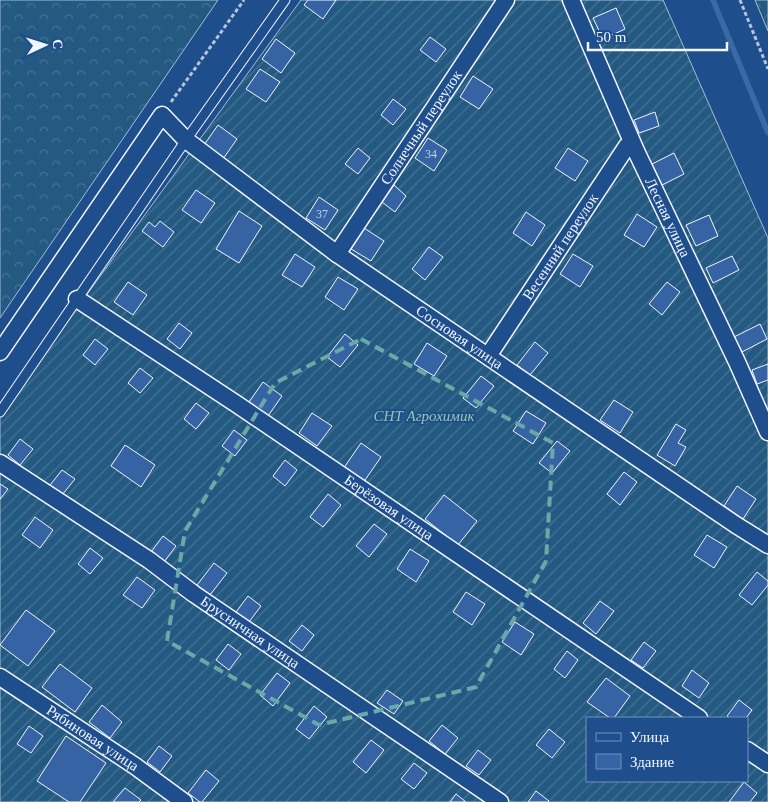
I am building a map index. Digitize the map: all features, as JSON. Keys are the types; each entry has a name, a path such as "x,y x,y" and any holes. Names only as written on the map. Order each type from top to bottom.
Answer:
{"street":[{"name":"Солнечный переулок","path":"337,254 506,0"},
{"name":"Лесная улица","path":"571,0 636,150 737,362 768,432"},
{"name":"Сосновая улица","path":"162,115 186,140 337,254 768,545"},
{"path":"0,352 162,115"},
{"name":"Весенний переулок","path":"488,356 627,146 636,150"},
{"name":"Берёзовая улица","path":"77,299 254,416 698,717"},
{"name":"Брусничная улица","path":"0,463 149,560 202,599 500,802"},
{"name":"Рябиновая улица","path":"0,677 134,766 184,802"},
{"path":"748,751 768,764"}],"lane":[{"path":"0,412 186,140 285,0"}],"path":[{"path":"162,115 244,0"},
{"path":"740,0 768,69"}],"highlighted area":[{"path":"361,339 553,443 546,561 476,687 319,725 167,641 185,531 275,383"}],"green space":[{"path":"0,0 218,0 0,318"},
{"name":"СНТ Агрохимик","path":"301,0 663,0 768,238 768,802 0,802 0,414"},
{"path":"755,0 768,0 768,31"}],"building":[{"path":"308,0 336,0 323,19 304,5"},
{"path":"616,8 625,29 603,39 593,18"},
{"path":"430,37 446,49 436,62 420,50"},
{"path":"276,39 295,53 281,73 262,59"},
{"path":"260,69 280,82 266,102 246,89"},
{"path":"473,76 493,89 479,109 460,97"},
{"path":"393,99 406,109 393,125 381,115"},
{"path":"655,112 659,126 639,133 634,120"},
{"path":"218,125 237,139 223,159 204,145"},
{"path":"428,138 447,150 434,171 415,158"},
{"path":"358,148 370,158 358,174 345,164"},
{"path":"568,148 588,161 575,181 555,168"},
{"path":"674,153 684,174 662,185 652,164"},
{"path":"394,185 406,196 395,212 382,202"},
{"path":"196,190 215,203 201,223 182,210"},
{"path":"319,197 338,210 325,230 306,218"},
{"path":"239,211 262,226 239,263 216,249"},
{"path":"526,212 545,225 532,246 513,233"},
{"path":"637,214 657,227 644,247 624,235"},
{"path":"709,215 718,236 696,246 686,225"},
{"path":"160,221 174,232 163,247 142,231 149,222 155,227"},
{"path":"364,228 384,241 371,261 351,249"},
{"path":"429,247 443,257 425,280 412,269"},
{"path":"295,254 315,267 302,287 282,275"},
{"path":"573,254 593,266 580,287 560,274"},
{"path":"732,256 739,270 713,283 706,268"},
{"path":"338,277 358,289 344,310 325,297"},
{"path":"128,282 147,295 133,315 114,302"},
{"path":"667,282 680,292 662,315 649,304"},
{"path":"179,323 192,333 180,349 167,339"},
{"path":"760,324 767,339 742,352 734,337"},
{"path":"345,334 358,345 340,367 327,357"},
{"path":"95,339 108,349 95,365 83,355"},
{"path":"535,342 548,353 530,375 517,365"},
{"path":"427,343 447,356 434,376 414,364"},
{"path":"768,364 768,380 757,384 752,370"},
{"path":"140,368 153,378 140,393 128,383"},
{"path":"481,376 494,386 476,408 463,398"},
{"path":"263,382 282,396 268,416 249,402"},
{"path":"614,400 633,412 620,433 600,420"},
{"path":"196,403 209,413 196,429 184,419"},
{"path":"526,411 546,423 533,444 513,431"},
{"path":"312,413 332,426 317,446 299,433"},
{"path":"676,424 686,430 678,443 686,447 675,466 657,455"},
{"path":"234,430 247,440 235,456 222,446"},
{"path":"20,439 33,449 20,465 8,455"},
{"path":"557,441 570,451 552,473 539,463"},
{"path":"361,443 381,457 363,483 343,469"},
{"path":"125,445 155,465 141,487 111,466"},
{"path":"285,460 297,470 285,486 273,476"},
{"path":"62,470 75,479 62,495 50,485"},
{"path":"624,472 637,482 620,505 607,494"},
{"path":"0,484 8,489 0,499"},
{"path":"737,486 756,499 743,519 724,506"},
{"path":"328,494 341,505 323,527 310,517"},
{"path":"444,495 477,521 458,545 425,519"},
{"path":"35,517 53,530 40,548 22,535"},
{"path":"374,524 387,534 369,557 356,546"},
{"path":"707,535 727,547 714,568 694,555"},
{"path":"163,536 176,546 164,562 151,552"},
{"path":"90,548 103,558 90,574 78,564"},
{"path":"410,549 429,561 416,582 397,569"},
{"path":"214,563 227,573 210,595 197,585"},
{"path":"757,572 768,581 768,585 752,605 739,595"},
{"path":"137,577 155,590 142,608 123,595"},
{"path":"466,592 485,604 472,625 453,612"},
{"path":"248,596 261,606 249,622 236,612"},
{"path":"600,601 614,611 596,634 583,623"},
{"path":"26,610 55,631 28,666 0,645"},
{"path":"515,622 534,634 521,655 502,642"},
{"path":"302,625 314,635 302,651 289,641"},
{"path":"644,642 656,651 643,668 631,660"},
{"path":"228,644 241,654 229,670 216,660"},
{"path":"567,651 578,660 565,678 554,669"},
{"path":"60,664 92,688 75,712 42,687"},
{"path":"692,670 709,683 699,698 682,686"},
{"path":"277,673 290,683 273,706 260,695"},
{"path":"606,678 630,696 615,717 609,717 587,702"},
{"path":"387,690 403,701 394,714 377,703"},
{"path":"739,700 752,710 747,717 727,716"},
{"path":"102,705 122,722 110,738 89,722"},
{"path":"314,706 327,717 309,739 296,729"},
{"path":"442,725 458,738 445,754 429,741"},
{"path":"29,726 43,736 31,753 17,744"},
{"path":"549,729 565,742 552,758 536,745"},
{"path":"66,736 106,763 80,802 69,802 37,781"},
{"path":"371,740 384,750 366,773 353,762"},
{"path":"159,746 172,756 160,772 147,762"},
{"path":"478,750 491,760 479,775 466,766"},
{"path":"414,763 427,773 414,789 401,779"},
{"path":"206,770 219,781 200,802 188,793"},
{"path":"744,782 757,793 750,802 729,802"},
{"path":"125,788 141,800 139,802 113,802"},
{"path":"536,791 549,801 528,802"},
{"path":"456,794 466,802 450,802"}],"waterway":[{"path":"713,0 768,133"}]}
